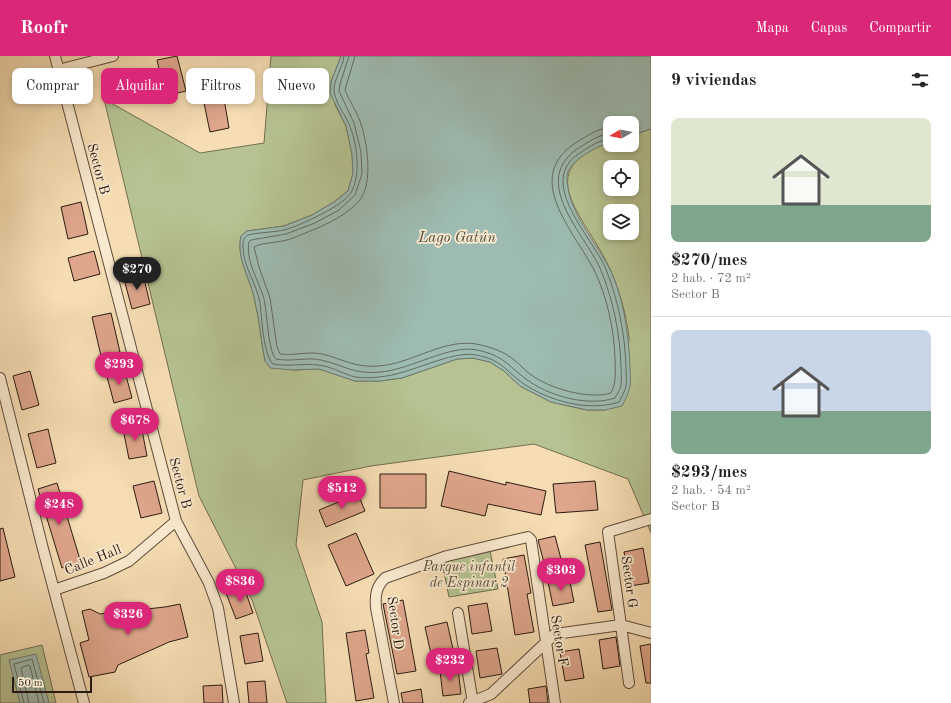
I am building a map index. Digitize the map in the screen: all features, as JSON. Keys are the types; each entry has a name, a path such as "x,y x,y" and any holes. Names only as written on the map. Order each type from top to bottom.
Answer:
{"street":[{"name":"Sector B","path":"55,56 58,68"},
{"path":"66,68 113,56"},
{"name":"Sector B","path":"67,104 176,521 209,583 218,608 234,703"},
{"path":"0,378 2,397 84,703"},
{"name":"Sector G","path":"629,683 608,532 651,519"},
{"name":"Calle Hall","path":"54,590 104,573 129,561 176,521"},
{"name":"Sector F","path":"528,537 530,540 544,642 555,703"},
{"name":"Sector D","path":"394,703 376,608 375,594 378,584 385,578 447,556 528,537"},
{"path":"458,613 472,702 491,694 544,642 555,634 621,625 651,633"}],"green space":[{"path":"271,56 341,56 331,82 335,105 346,126 352,154 353,173 348,191 334,202 312,215 284,226 247,231 241,236 240,245 242,261 255,302 265,361 292,370 319,369 355,381 380,381 402,378 457,359 473,358 490,362 504,371 520,386 551,402 587,410 605,410 626,352 629,339 628,330 615,280 607,263 577,212 570,195 568,180 572,166 586,153 603,145 603,152 639,152 639,133 651,129 651,533 628,479 534,444 371,466 303,480 296,545 322,622 326,703 287,703 252,600 199,496 105,104 113,104 200,153 264,143 267,104 329,104 329,68 270,68"},
{"name":"Parque infantil de Espinar 2","path":"490,551 498,589 449,597 442,562"},
{"path":"42,645 56,703 0,703 0,655"}],"water":[{"name":"Lago Gatún","path":"341,56 651,56 651,129 639,133 639,116 603,116 603,145 577,160 568,171 567,177 568,189 575,211 606,262 617,286 621,300 628,342 630,380 629,391 622,406 605,410 587,410 551,402 520,386 504,371 490,362 473,358 457,359 402,378 380,381 355,381 319,369 292,370 270,368 265,361 255,302 242,261 240,245 241,236 247,231 284,226 312,215 334,202 348,191 353,173 352,154 346,126 330,93 331,82"},
{"path":"36,654 49,703 20,703 9,660"}],"building":[{"path":"177,56 186,91 178,93 178,68 159,68 157,60"},
{"path":"204,104 225,104 229,128 210,132"},
{"path":"81,202 88,234 68,239 61,207"},
{"path":"94,251 100,274 74,281 68,258"},
{"path":"143,274 150,304 132,309 124,279"},
{"path":"111,313 120,352 101,356 92,317"},
{"path":"124,368 132,398 114,403 106,373"},
{"path":"30,371 39,405 22,410 13,376"},
{"path":"141,425 147,456 129,459 123,429"},
{"path":"48,429 56,463 37,468 28,434"},
{"path":"449,471 506,485 506,482 546,491 541,515 488,504 485,516 441,506"},
{"path":"380,474 426,474 426,508 380,508"},
{"path":"154,481 162,513 141,518 133,486"},
{"path":"595,481 598,510 556,513 553,484"},
{"path":"57,483 81,563 62,568 38,489"},
{"path":"358,494 365,511 326,527 319,510"},
{"path":"3,528 15,577 0,581 0,529"},
{"path":"356,533 374,574 346,586 328,545"},
{"path":"555,536 561,559 544,563 538,540"},
{"path":"600,542 612,610 598,612 585,545"},
{"path":"643,548 649,583 630,586 624,552"},
{"path":"524,555 531,593 527,594 534,632 515,635 503,559"},
{"path":"569,577 574,602 553,606 548,582"},
{"path":"244,587 253,613 236,619 226,593"},
{"path":"403,600 416,671 397,674 383,604"},
{"path":"487,603 492,631 472,634 468,606"},
{"path":"180,604 188,637 169,642 118,665 115,672 89,677 80,643 89,640 82,611 90,609 100,614"},
{"path":"447,622 453,649 431,654 425,627"},
{"path":"365,630 369,653 366,654 374,698 356,701 346,633"},
{"path":"258,633 263,661 245,664 240,636"},
{"path":"616,637 620,666 603,669 599,640"},
{"path":"651,644 651,683 646,683 640,646"},
{"path":"497,648 502,674 480,678 476,651"},
{"path":"579,649 584,678 565,681 560,652"},
{"path":"458,669 461,694 443,696 440,671"},
{"path":"265,681 267,703 249,703 247,682"},
{"path":"222,685 223,703 204,703 203,686"},
{"path":"546,686 548,703 530,703 528,689"},
{"path":"421,689 423,703 403,703 401,693"}]}
